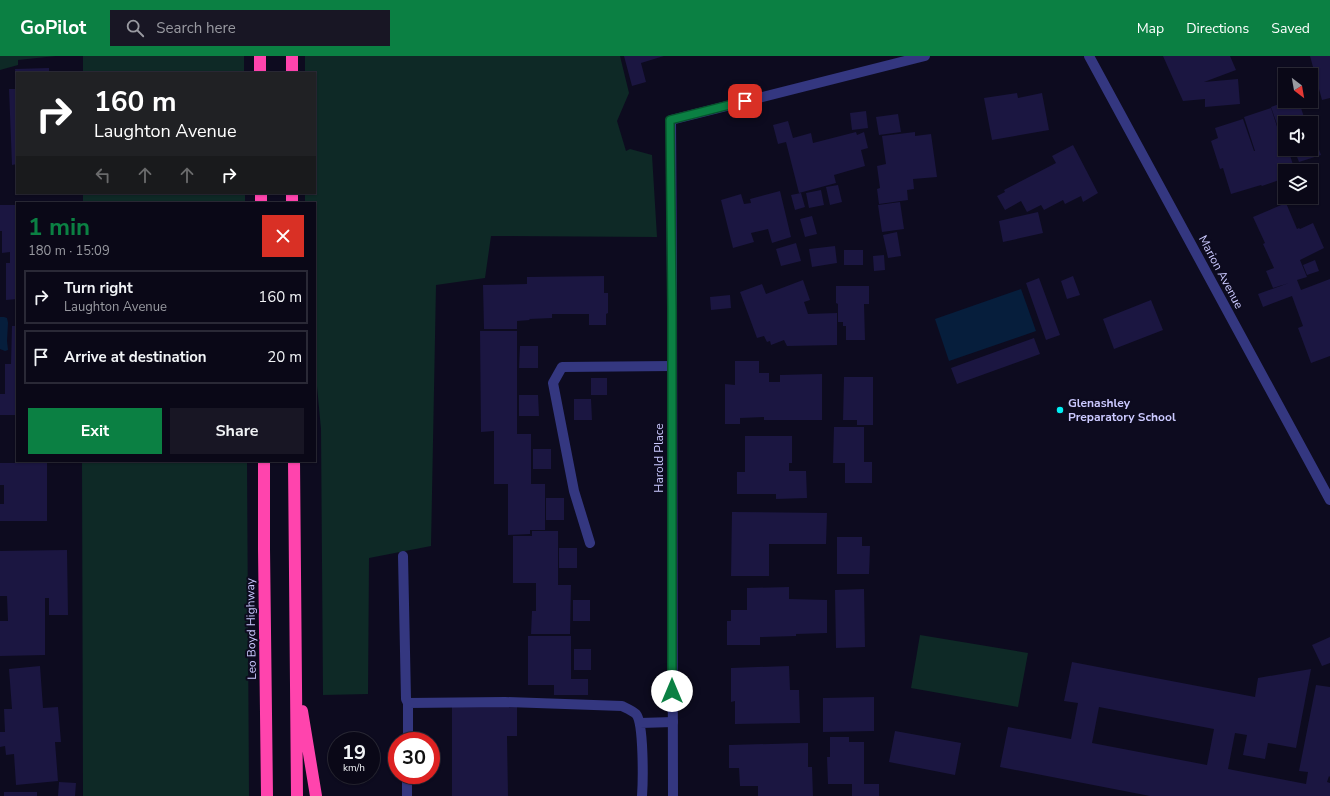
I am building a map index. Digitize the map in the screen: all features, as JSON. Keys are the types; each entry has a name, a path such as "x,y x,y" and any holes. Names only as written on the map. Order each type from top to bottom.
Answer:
{"highway":[{"path":"260,56 260,72"},
{"path":"292,56 292,72"},
{"name":"Leo Boyd Highway","path":"264,462 267,796"},
{"path":"294,462 297,796"},
{"path":"295,640 298,690 316,796"}],"street":[{"name":"Harold Place","path":"673,796 670,120 925,56"},
{"name":"Marion Avenue","path":"1089,56 1330,500"},
{"path":"590,543 574,491 553,383 562,367 672,366"},
{"path":"403,556 408,732"},
{"path":"408,703 505,702 622,706 636,714 640,723 642,796"},
{"path":"640,723 673,722"},
{"path":"407,784 407,796"}],"green space":[{"path":"0,56 56,56 18,60 18,65 0,70"},
{"path":"83,56 244,56 244,72 83,72"},
{"path":"305,56 620,56 629,93 617,121 626,151 630,149 652,155 657,237 491,236 485,278 436,285 431,546 369,558 368,694 323,695 321,429 316,376 316,202 305,202 305,194 316,194 316,72 305,72"},
{"path":"83,194 245,194 245,202 83,202"},
{"path":"82,462 247,462 249,796 83,796"},
{"path":"920,635 1028,653 1018,707 911,688"}],"water":[{"path":"1021,289 1036,331 949,361 935,319"},
{"path":"0,317 7,318 8,323 8,350 5,351 0,349"}],"building":[{"path":"624,56 664,56 641,63 646,82 632,86"},
{"path":"1163,56 1230,56 1236,70 1204,82 1238,79 1240,104 1205,107 1205,99 1183,101"},
{"path":"1310,56 1330,56 1330,98 1322,100 1318,85 1318,68 1313,68"},
{"path":"49,68 49,72 16,72 16,82 15,69"},
{"path":"9,89 16,89 16,164 12,165"},
{"path":"1017,93 1018,98 1042,93 1049,130 992,140 984,98"},
{"path":"1278,104 1278,108 1301,108 1304,116 1278,116 1278,127 1271,107"},
{"path":"1271,108 1278,130 1278,156 1290,156 1293,164 1278,164 1278,180 1231,194 1223,168 1220,169 1211,141 1218,138 1215,128 1243,119 1255,151 1244,117"},
{"path":"866,111 868,128 852,130 850,113"},
{"path":"898,114 901,132 879,135 876,117"},
{"path":"788,121 793,138 811,133 813,143 856,132 857,135 864,132 868,148 861,150 865,166 834,175 836,183 799,193 786,142 778,144 773,125"},
{"path":"915,132 915,136 931,134 937,177 913,179 914,189 907,190 908,200 879,204 877,189 880,188 877,166 886,164 882,136"},
{"path":"1073,145 1098,193 1083,202 1081,196 1065,204 1063,200 1044,210 1041,205 1027,212 1021,201 1005,210 997,196 1005,192 1004,190 1056,163 1052,156"},
{"path":"1318,146 1321,155 1318,156"},
{"path":"1297,156 1318,156 1299,162"},
{"path":"838,185 842,202 830,205 826,187"},
{"path":"821,190 824,205 809,208 806,193"},
{"path":"780,191 791,237 772,243 768,229 751,233 754,242 733,248 721,200 741,194 744,204 751,203 750,199"},
{"path":"801,193 805,207 795,210 791,195"},
{"path":"900,202 904,229 882,232 878,205"},
{"path":"1286,204 1297,229 1313,223 1324,248 1300,260 1307,277 1297,280 1301,290 1330,279 1330,356 1311,363 1298,328 1303,326 1292,296 1263,307 1258,294 1289,283 1273,288 1266,271 1274,268 1253,217"},
{"path":"0,205 16,205 16,299 6,300 6,263 10,263 10,252 2,253 2,231 0,231"},
{"path":"1038,212 1043,233 1003,242 999,221"},
{"path":"812,216 817,234 805,237 800,219"},
{"path":"897,232 901,256 888,258 883,235"},
{"path":"796,243 801,261 781,266 776,249"},
{"path":"835,246 837,263 812,267 809,249"},
{"path":"844,250 863,250 863,265 844,265"},
{"path":"884,255 885,270 874,271 873,256"},
{"path":"1315,260 1319,271 1307,275 1303,265"},
{"path":"604,276 604,293 608,293 608,313 606,314 606,325 589,325 589,314 552,314 552,318 517,321 517,329 484,329 483,285 527,284 527,277"},
{"path":"1073,276 1080,295 1067,299 1061,281"},
{"path":"1039,278 1060,335 1046,340 1026,283"},
{"path":"803,280 810,300 804,302 808,314 837,313 837,345 787,346 784,340 771,345 770,341 767,342 764,336 757,338 740,292 762,284 766,294"},
{"path":"836,286 869,286 869,304 864,304 865,340 846,340 846,326 843,326 843,322 838,322"},
{"path":"730,295 731,308 711,310 710,297"},
{"path":"1151,300 1163,330 1114,349 1103,319"},
{"path":"12,326 16,326 16,415 0,415 0,394 5,394 5,364 11,364"},
{"path":"480,331 517,331 517,434 531,434 531,484 545,484 545,530 530,530 530,534 508,535 508,484 494,484 494,431 481,432"},
{"path":"1034,338 1040,354 957,384 951,368"},
{"path":"520,346 538,346 538,368 519,368"},
{"path":"735,361 759,361 759,373 769,373 769,382 780,382 780,375 822,374 822,420 764,420 764,417 740,418 740,424 725,424 725,384 735,385"},
{"path":"844,377 873,377 873,425 857,425 857,420 843,420"},
{"path":"591,378 607,378 607,395 591,395"},
{"path":"519,395 538,395 539,416 519,416"},
{"path":"574,399 591,399 592,420 574,420"},
{"path":"834,427 864,427 864,462 872,462 872,483 845,483 845,463 833,463"},
{"path":"745,436 792,436 792,463 789,463 789,471 806,471 807,498 776,499 776,494 737,494 737,472 745,472"},
{"path":"533,449 551,449 551,469 533,469"},
{"path":"0,463 47,463 47,521 0,521 0,504 4,504 4,485 0,485"},
{"path":"546,498 564,498 564,520 546,520"},
{"path":"732,512 827,513 826,544 769,544 769,576 731,576"},
{"path":"532,531 558,531 558,585 571,585 570,634 531,634 532,611 536,611 536,583 513,583 513,536 532,536"},
{"path":"837,537 862,537 862,546 870,546 869,574 837,574"},
{"path":"559,548 577,548 577,568 559,568"},
{"path":"67,550 68,615 49,615 49,598 45,598 45,655 0,656 0,621 8,621 7,596 0,596 0,551"},
{"path":"789,587 789,599 827,600 827,633 760,637 760,645 727,645 727,621 731,621 731,610 747,610 747,588"},
{"path":"864,589 865,647 836,648 835,590"},
{"path":"573,600 590,600 590,621 573,621"},
{"path":"528,636 571,636 571,679 588,679 588,695 554,695 554,685 528,685"},
{"path":"1330,637 1330,663 1322,666 1312,645"},
{"path":"574,649 591,649 591,670 574,670"},
{"path":"1072,662 1255,697 1258,678 1311,669 1296,748 1268,743 1265,759 1243,755 1247,735 1235,733 1228,769 1306,784 1308,772 1299,771 1316,685 1330,687 1330,777 1329,776 1327,782 1330,783 1330,796 1150,796 1000,767 1008,727 1071,739 1078,703 1064,701","holes":["1099,707 1214,729 1207,765 1092,743"]},
{"path":"40,666 43,708 58,707 61,742 55,742 58,781 16,785 14,754 6,755 5,746 0,747 0,732 5,732 4,709 12,709 9,669"},
{"path":"789,666 790,690 799,690 800,723 735,724 735,701 731,702 731,668"},
{"path":"874,697 874,731 823,732 823,698"},
{"path":"517,706 517,736 507,736 508,796 452,796 452,707"},
{"path":"895,731 961,743 955,775 889,762"},
{"path":"830,737 849,737 849,742 864,742 864,784 879,784 879,796 852,796 852,784 828,784 827,757 830,757"},
{"path":"808,743 808,767 812,767 813,796 758,796 758,786 740,786 739,768 729,768 729,745"},
{"path":"59,782 76,783 75,796 58,796"},
{"path":"4,792 37,792 37,796 4,796"}],"place":[{"name":"Glenashley Preparatory School","path":"1060,410"}],"route":[{"path":"672,691 672,309 670,120 745,101"}]}
